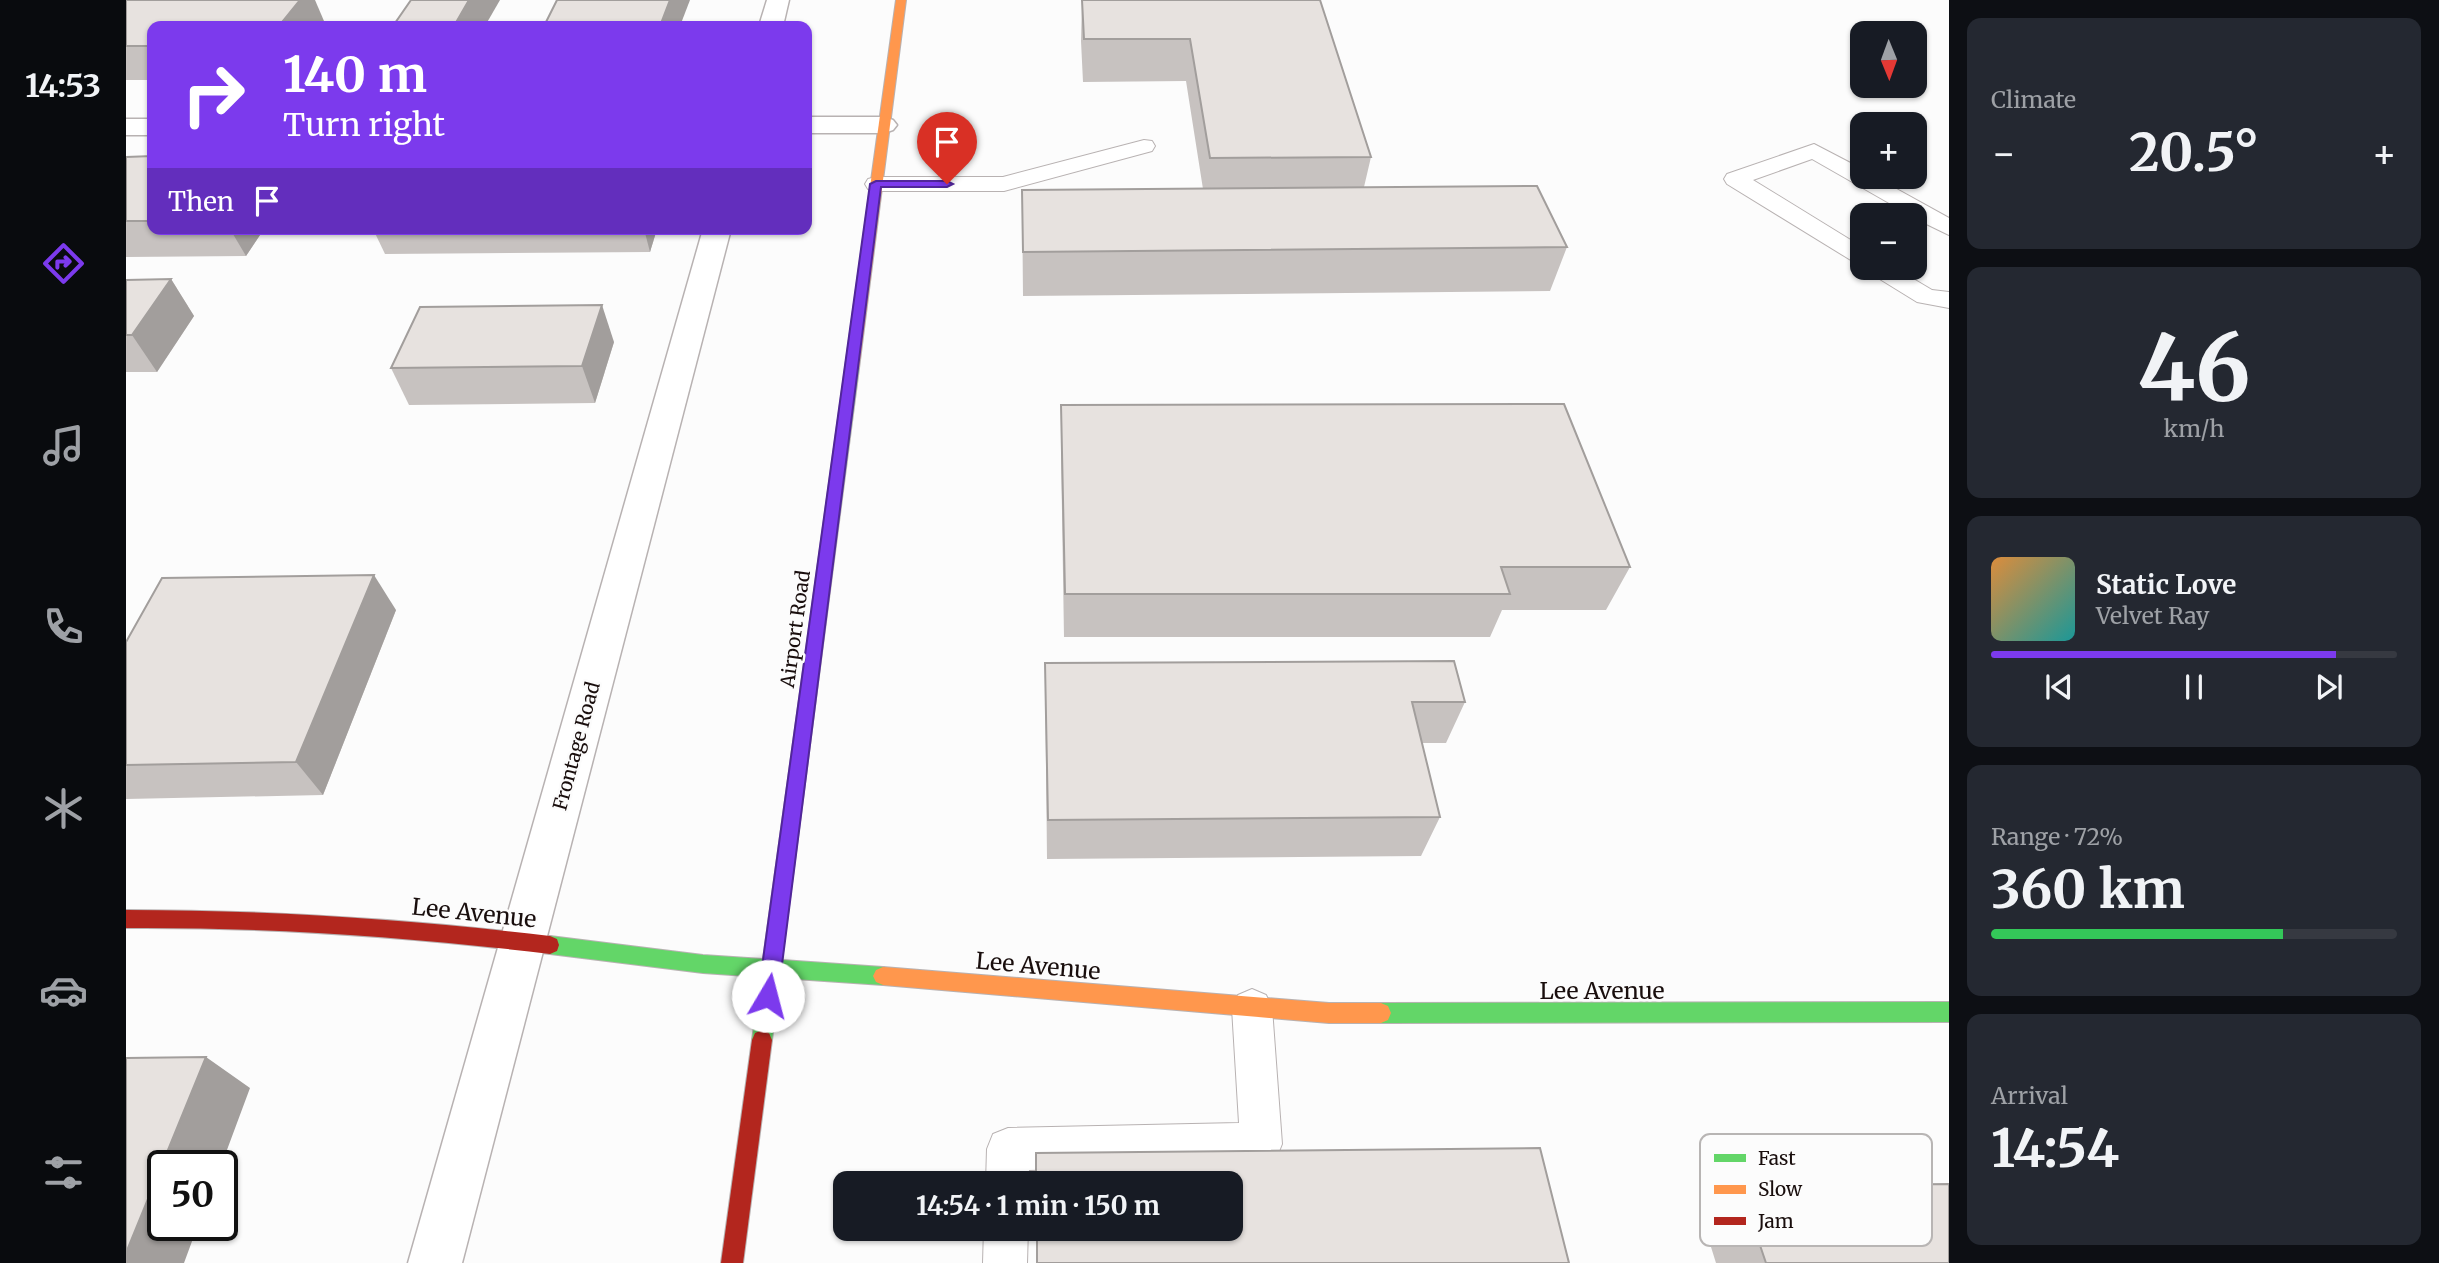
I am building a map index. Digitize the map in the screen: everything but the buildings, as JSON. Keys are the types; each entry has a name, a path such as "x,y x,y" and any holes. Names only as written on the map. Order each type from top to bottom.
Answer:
{"main road":[{"name":"Airport Road","path":"732,1263 901,0"},
{"name":"Lee Avenue","path":"126,919 196,918 426,929 703,964 970,982 1329,1013 1949,1012"}],"street":[{"path":"772,21 778,0"},
{"path":"812,125 884,125"},
{"path":"126,127 147,127"},
{"name":"Frontage Road","path":"435,1263 715,235"}],"lane":[{"path":"876,184 1004,184 1144,146"},
{"path":"1850,250 1735,179 1814,151 1905,203"},
{"path":"1927,215 1949,228"},
{"path":"1898,280 1926,297 1949,300"},
{"path":"1007,1171 1008,1149 1261,1144 1252,1008"},
{"path":"1006,1241 1006,1263"}],"traffic: fast":[{"path":"762,1040 852,368"},
{"path":"550,945 703,964 883,976"},
{"path":"1381,1013 1949,1012"}],"traffic: slow":[{"path":"852,368 901,0"},
{"path":"883,976 1329,1013 1381,1013"}],"traffic: jam":[{"path":"126,919 338,924 550,945"},
{"path":"732,1263 762,1040"}],"route":[{"path":"768,996 876,184 947,184"}]}
